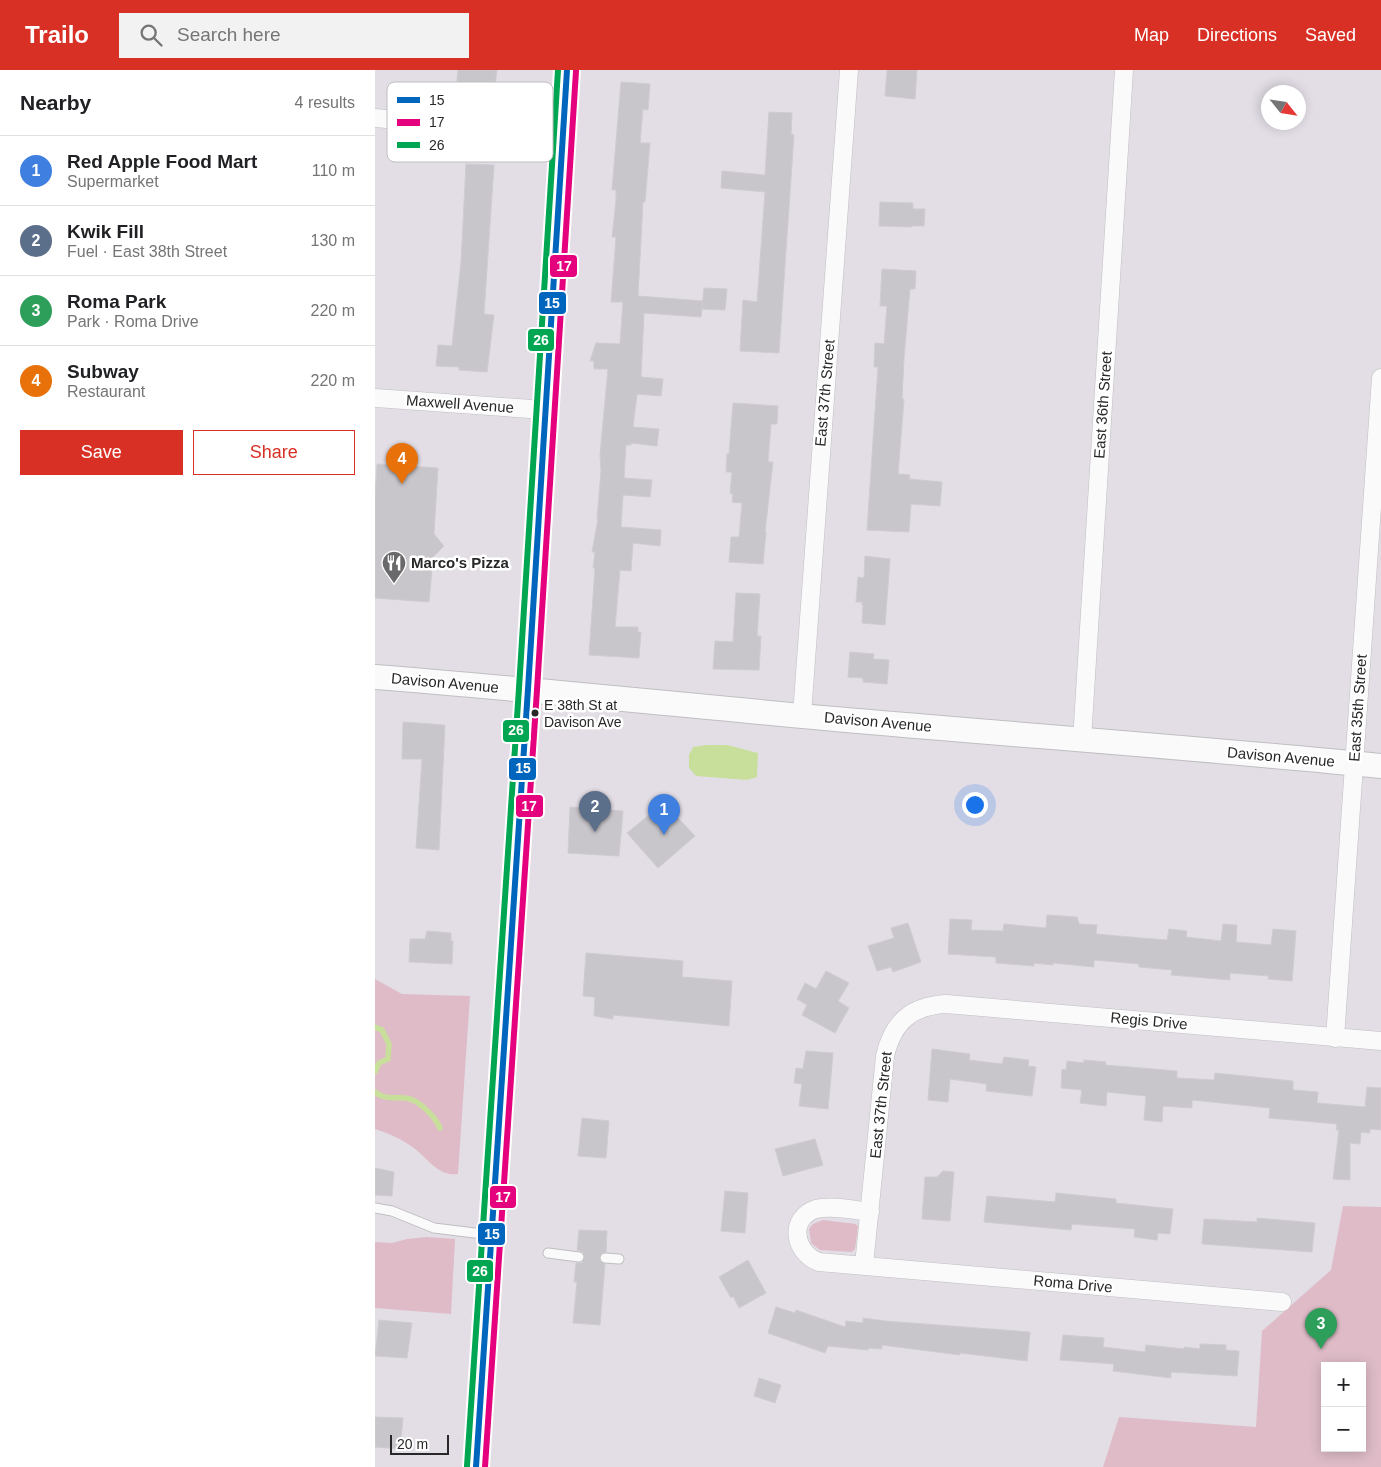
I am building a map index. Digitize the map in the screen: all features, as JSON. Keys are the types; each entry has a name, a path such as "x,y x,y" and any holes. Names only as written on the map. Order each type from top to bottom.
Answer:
{"main road":[{"path":"477,1467 567,70"},
{"name":"Davison Avenue","path":"375,677 528,689 595,698 1381,766"}],"street":[{"name":"East 37th Street","path":"802,715 849,70"},
{"name":"East 36th Street","path":"1082,740 1125,70"},
{"path":"553,134 562,135"},
{"name":"East 35th Street","path":"1335,1038 1381,378"},
{"name":"Maxwell Avenue","path":"375,398 545,410"},
{"name":"Regis Drive","path":"917,1011 931,1004 946,1004 1381,1041"},
{"name":"East 37th Street","path":"864,1265 885,1056 889,1039 895,1029 903,1020 917,1011"},
{"path":"864,1265 819,1262 812,1259 803,1250 797,1236 801,1221 816,1209 830,1208 870,1212"},
{"name":"Roma Drive","path":"864,1265 1282,1302"}],"lane":[{"path":"375,1208 392,1211 434,1228 492,1235"},
{"path":"549,1253 579,1257"},
{"path":"605,1258 619,1260"}],"shaded area":[{"path":"727,745 758,753 757,777 747,780 696,776 689,768 689,755 693,747"},
{"path":"375,979 402,994 470,996 458,1174 445,1173 439,1170 406,1143 375,1129"},
{"path":"1343,1206 1381,1207 1381,1467 1103,1467 1119,1417 1256,1427 1262,1331 1331,1270"},
{"path":"823,1220 856,1224 858,1227 855,1249 852,1252 820,1250 811,1243 809,1229 813,1224"},
{"path":"427,1237 455,1239 451,1314 375,1308 375,1242 392,1243"}],"building":[{"path":"458,70 497,70 496,82 457,82"},
{"path":"887,70 917,70 915,99 885,96"},
{"path":"621,82 650,84 648,110 643,109 640,143 650,143 645,202 643,202 638,296 703,301 701,317 644,313 641,377 663,379 661,396 637,394 633,427 659,429 657,446 631,443 631,445 626,445 624,478 652,480 650,497 623,495 621,527 661,530 660,546 633,543 631,571 620,570 615,627 638,627 638,632 641,632 639,658 589,655 595,568 593,568 595,552 592,552 598,519 600,455 608,369 594,369 594,361 590,361 596,343 620,344 623,302 611,302 616,237 612,237 616,190 612,190"},
{"path":"769,112 792,113 791,134 794,135 779,353 740,351 743,300 757,302 765,192 721,188 722,171 765,175"},
{"path":"466,164 494,165 484,314 494,315 487,372 459,370 459,367 436,366 438,345 452,346 461,262"},
{"path":"880,202 913,203 913,209 925,209 924,226 879,226"},
{"path":"882,269 916,271 915,289 910,289 904,358 902,399 904,399 898,474 910,475 909,479 942,482 940,506 911,504 909,532 867,530 878,367 874,367 875,343 884,344 887,306 880,306"},
{"path":"704,288 727,289 725,310 702,309"},
{"path":"733,403 778,406 777,424 771,424 768,462 773,462 763,564 729,562 731,537 739,537 742,503 732,502 733,494 730,493 732,472 726,472"},
{"path":"377,464 438,468 434,534 444,546 433,557 429,602 375,598 375,497"},
{"path":"865,556 890,559 885,625 862,623 863,605 862,602 856,602 858,577 864,578"},
{"path":"736,593 760,594 757,636 761,636 759,670 713,669 715,641 733,642"},
{"path":"850,652 874,654 873,659 889,660 887,684 863,682 863,678 848,677"},
{"path":"403,722 445,725 439,850 416,848 422,759 402,759"},
{"path":"664,803 695,836 658,868 627,833"},
{"path":"570,807 623,811 619,856 568,853"},
{"path":"1047,915 1077,917 1079,924 1097,925 1096,934 1167,940 1169,929 1187,931 1186,937 1221,941 1223,924 1237,925 1236,942 1271,945 1273,929 1296,931 1292,981 1268,979 1269,976 1230,973 1230,980 1171,975 1172,970 1139,967 1139,964 1094,960 1094,967 1053,963 1053,965 1034,963 1034,966 996,963 996,957 948,954 950,919 972,920 971,930 1003,931 1004,924 1046,928"},
{"path":"908,923 921,962 893,972 891,967 877,971 868,946 894,938 891,928"},
{"path":"427,931 451,933 451,941 453,941 452,964 409,962 410,939 425,939"},
{"path":"586,953 683,961 682,977 732,981 729,1026 613,1015 613,1019 594,1016 595,997 583,996"},
{"path":"826,971 849,983 838,1001 849,1008 835,1033 802,1015 807,1005 797,999 805,983 816,989"},
{"path":"932,1049 970,1054 969,1060 1002,1064 1004,1057 1029,1060 1028,1066 1036,1067 1032,1096 986,1091 987,1084 950,1079 948,1102 928,1100"},
{"path":"806,1051 833,1053 828,1109 799,1106 802,1084 794,1083 796,1068 803,1069"},
{"path":"1084,1060 1106,1062 1105,1065 1177,1071 1177,1078 1214,1080 1215,1073 1293,1081 1293,1090 1318,1092 1317,1103 1365,1107 1367,1087 1381,1088 1381,1130 1370,1129 1370,1133 1361,1132 1360,1144 1350,1143 1350,1180 1333,1179 1339,1130 1336,1130 1337,1124 1269,1118 1270,1108 1192,1100 1192,1108 1163,1106 1162,1122 1144,1120 1146,1096 1107,1092 1106,1106 1080,1103 1082,1090 1061,1088 1062,1069 1066,1070 1067,1061 1084,1063"},
{"path":"582,1118 609,1121 606,1158 578,1156"},
{"path":"815,1139 823,1165 783,1176 775,1149"},
{"path":"375,1168 394,1172 392,1196 375,1195"},
{"path":"943,1171 954,1172 950,1221 922,1219 925,1177 937,1177"},
{"path":"725,1191 748,1193 745,1233 721,1231"},
{"path":"1056,1193 1116,1199 1116,1203 1173,1209 1170,1234 1158,1233 1157,1240 1134,1237 1135,1229 1072,1224 1071,1230 984,1222 987,1196 1055,1202"},
{"path":"1257,1218 1315,1223 1312,1252 1202,1244 1204,1219 1257,1222"},
{"path":"579,1230 607,1231 606,1252 602,1253 599,1257 600,1261 605,1264 600,1325 573,1323 577,1282 574,1282 576,1263 582,1263 585,1257 583,1252 577,1250"},
{"path":"748,1260 766,1293 739,1308 719,1277"},
{"path":"776,1307 795,1313 796,1310 845,1327 846,1321 863,1323 863,1318 1030,1332 1027,1361 882,1345 882,1349 869,1348 868,1350 828,1346 825,1353 768,1333"},
{"path":"379,1320 412,1323 407,1358 375,1356"},
{"path":"1063,1335 1104,1338 1103,1347 1145,1352 1146,1345 1200,1349 1200,1344 1226,1345 1226,1350 1239,1351 1237,1376 1171,1372 1171,1378 1113,1371 1114,1364 1060,1360"},
{"path":"759,1378 781,1385 775,1403 754,1396"},
{"path":"375,1417 403,1418 400,1449 375,1447"}],"waterway":[{"path":"375,1027 382,1030 389,1044 388,1059 379,1063 375,1072"},
{"path":"375,1092 386,1097 405,1098 416,1102 430,1114 440,1128"}],"transit line":[{"name":"26","path":"553,149 558,70"},
{"name":"15","path":"476,1467 567,70"},
{"name":"17","path":"485,1467 576,71"},
{"name":"26","path":"467,1466 552,162"}],"place":[{"name":"Subway","path":"402,484"},
{"name":"Marco's Pizza","path":"394,584"},
{"name":"E 38th St at Davison Ave","path":"535,713"},
{"name":"Kwik Fill","path":"595,832"},
{"name":"Red Apple Food Mart","path":"664,835"},
{"name":"Roma Park","path":"1321,1349"}]}
